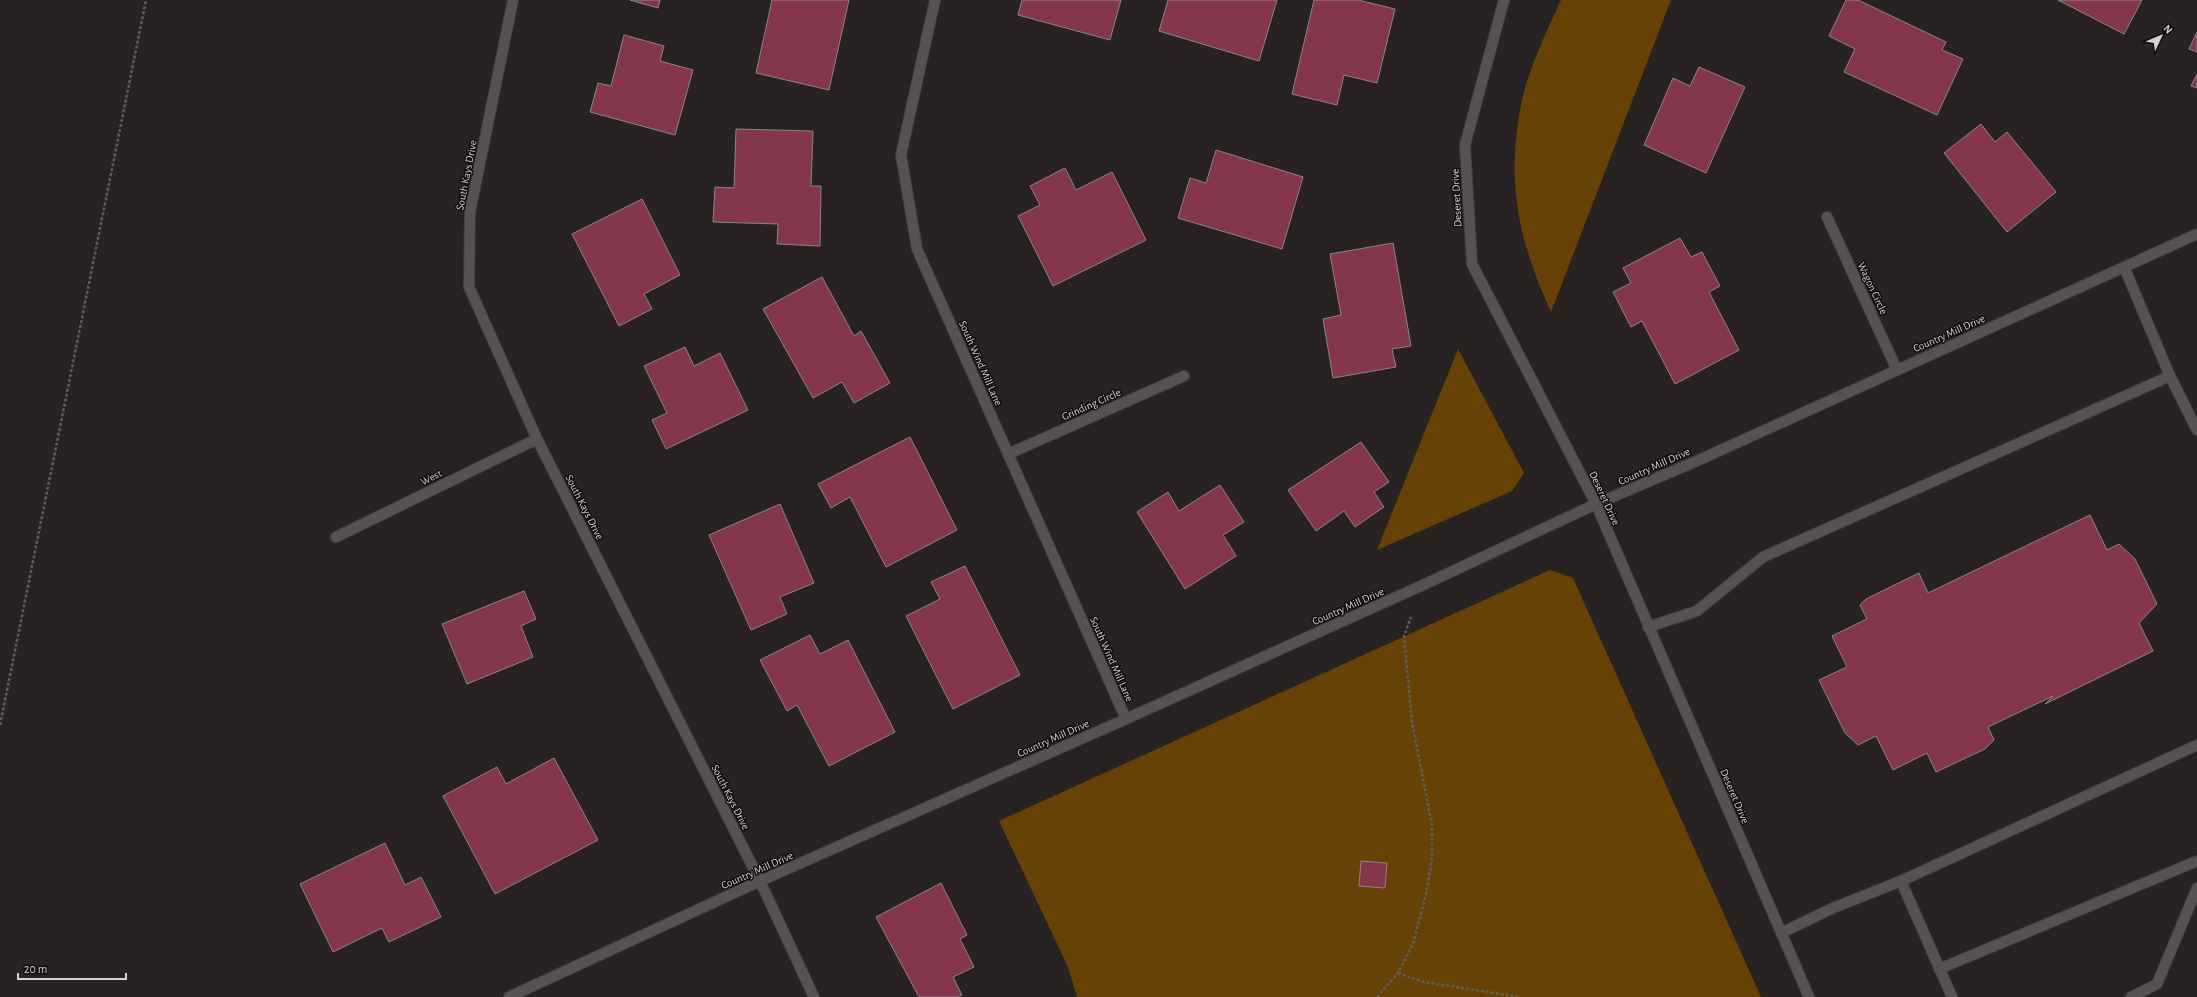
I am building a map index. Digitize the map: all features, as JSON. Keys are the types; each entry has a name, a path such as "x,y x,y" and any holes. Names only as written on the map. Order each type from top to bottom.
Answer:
{"street":[{"name":"South Kays Drive","path":"513,0 470,212 469,287 537,439 760,881 814,997"},
{"name":"South Wind Mill Lane","path":"935,0 900,155 917,249 1126,719"},
{"name":"Deseret Drive","path":"1504,0 1465,145 1472,264 1596,504 1809,997"},
{"name":"Wagon Circle","path":"1827,217 1897,370"},
{"name":"Country Mill Drive","path":"508,997 760,881 1126,719 1423,585 1596,504 2197,234"},
{"path":"2124,267 2170,376 2197,430"},
{"name":"Grinding Circle","path":"1008,454 1184,376"},
{"path":"1648,627 1697,611 1763,557 2170,376"},
{"name":"West","path":"336,537 537,439"},
{"path":"1782,933 1833,908 1901,881 2197,745"},
{"path":"1940,969 2197,861"},
{"path":"1901,881 1952,997"},
{"path":"2131,997 2157,984 2197,888"}],"path":[{"path":"0,725 146,0"},
{"path":"1377,997 1398,973 1413,944 1426,894 1432,859 1432,825 1412,722 1404,636 1423,585"},
{"path":"1398,973 1424,982 1519,997"}],"shaded area":[{"path":"1561,0 1671,0 1551,312 1539,285 1522,232 1515,181 1515,154 1518,126 1526,84 1540,47"},
{"path":"1458,349 1524,473 1512,491 1377,550"},
{"path":"1550,570 1573,578 1761,997 1077,997 1068,967 999,821"}],"building":[{"path":"630,0 660,0 658,8"},
{"path":"772,0 849,0 829,90 756,73"},
{"path":"1022,0 1121,0 1110,40 1018,15"},
{"path":"1168,0 1277,0 1259,61 1159,31"},
{"path":"1314,0 1358,0 1395,9 1377,83 1344,75 1337,105 1292,94"},
{"path":"1846,0 1858,0 1946,42 1942,50 1963,59 1937,115 1844,72 1855,49 1829,36"},
{"path":"2058,0 2142,0 2124,34"},
{"path":"2197,32 2197,52 2189,49"},
{"path":"624,35 664,46 660,61 693,70 675,135 590,112 598,83 611,86"},
{"path":"1699,67 1745,87 1706,173 1644,145 1673,78 1690,86"},
{"path":"2197,74 2197,88 2191,86"},
{"path":"1981,124 1995,142 2007,132 2056,192 2007,232 1944,153"},
{"path":"736,129 813,131 811,186 821,186 820,246 777,244 778,224 713,222 715,187 734,188"},
{"path":"1216,150 1303,177 1282,249 1178,218 1190,178 1206,183"},
{"path":"1065,168 1076,190 1112,172 1146,240 1053,286 1018,216 1040,205 1030,186"},
{"path":"642,199 680,275 644,294 652,309 619,326 572,234"},
{"path":"1680,238 1691,257 1702,252 1720,286 1709,292 1739,350 1675,384 1642,321 1631,327 1613,292 1631,283 1623,268"},
{"path":"1393,243 1411,346 1392,349 1396,367 1333,378 1323,319 1341,315 1330,254"},
{"path":"822,277 854,336 861,331 890,383 854,403 842,382 813,398 763,309"},
{"path":"685,347 694,366 720,353 748,410 666,449 652,420 667,413 644,366"},
{"path":"910,437 957,530 886,567 850,497 831,508 818,484"},
{"path":"1361,442 1389,482 1374,492 1384,507 1355,527 1344,511 1316,531 1288,490"},
{"path":"1220,485 1244,522 1223,535 1236,556 1185,589 1137,512 1168,492 1179,511"},
{"path":"780,504 814,583 780,597 787,614 751,630 709,535"},
{"path":"2090,515 2107,550 2119,544 2135,559 2157,604 2139,623 2153,651 2045,704 2053,696 1988,727 1994,740 1985,749 1936,772 1927,753 1893,770 1876,736 1858,745 1845,733 1819,680 1847,667 1832,636 1867,619 1860,605 1866,599 1919,573 1928,593"},
{"path":"965,566 1020,675 953,709 906,616 940,599 931,582"},
{"path":"524,591 536,619 521,626 533,657 467,684 442,624"},
{"path":"810,635 820,654 848,640 895,732 829,766 797,705 787,711 760,660"},
{"path":"554,758 598,840 495,894 443,796 497,767 506,784"},
{"path":"385,843 405,885 421,877 441,917 389,942 382,928 333,952 300,884"},
{"path":"1361,861 1387,863 1385,888 1359,886"},
{"path":"941,883 967,935 960,939 974,967 953,977 962,995 957,997 919,997 876,917"}]}
